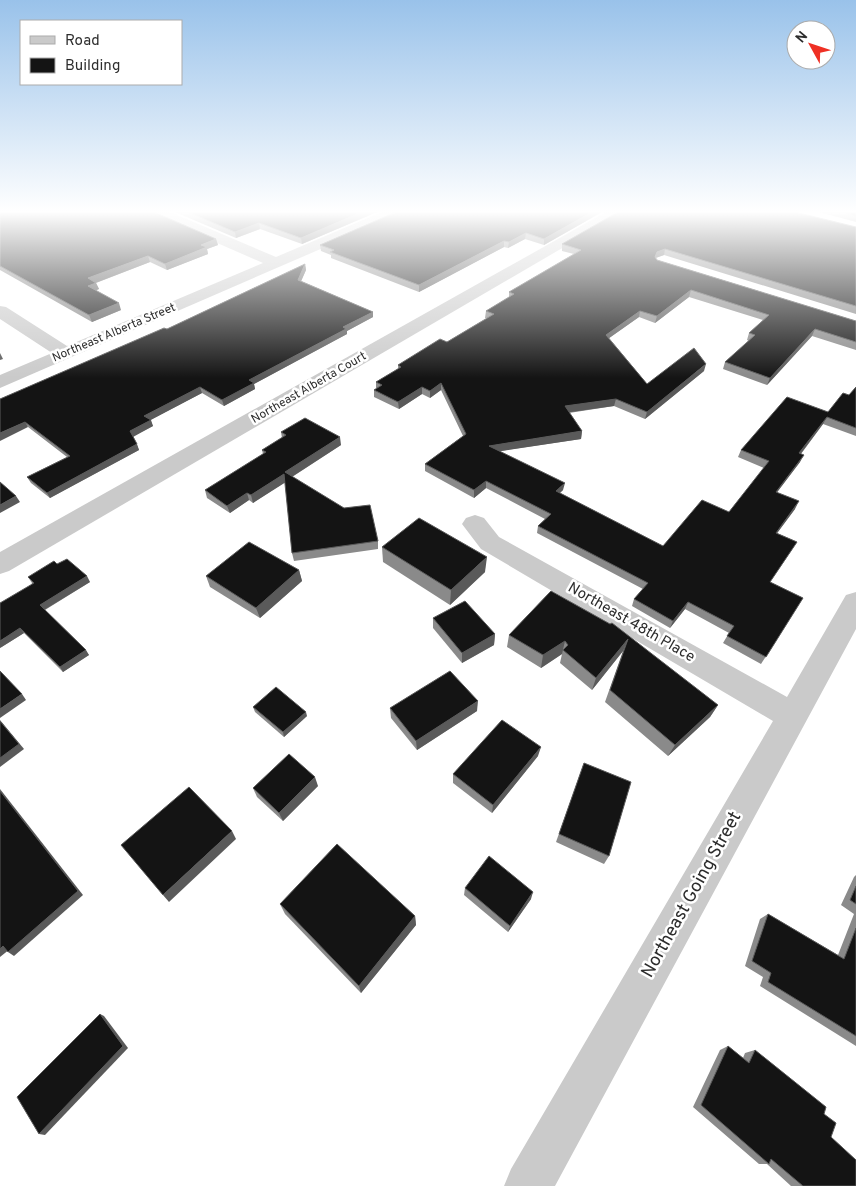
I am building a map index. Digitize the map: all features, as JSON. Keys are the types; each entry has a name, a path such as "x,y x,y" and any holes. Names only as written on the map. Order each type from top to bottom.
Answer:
{"street":[{"name":"Northeast Alberta Street","path":"0,382 266,267"},
{"name":"Northeast Alberta Court","path":"0,564 521,267"},
{"path":"0,311 66,354"},
{"name":"Northeast 48th Place","path":"475,524 490,543 793,716"},
{"name":"Northeast Going Street","path":"528,1186 856,603"}],"building":[{"path":"2,267 117,267 88,278 96,283 88,286 119,303 89,315"},
{"path":"298,267 304,267 298,280 373,312 343,327 346,329 249,380 254,383 222,400 200,387 144,416 151,420 130,431 137,444 47,493 27,477 70,456 25,422 0,433 0,399 164,328 167,329"},
{"path":"371,267 453,267 419,285"},
{"path":"551,267 681,267 856,321 856,342 815,329 770,378 725,362 755,335 749,333 769,315 691,290 657,316 640,311 606,335 647,384 694,348 706,364 647,412 616,399 565,406 582,431 489,446 565,483 556,491 663,546 702,500 729,512 769,461 741,450 787,397 828,412 843,393 849,395 856,387 856,428 827,417 799,453 804,455 776,492 799,501 776,533 797,542 770,582 803,598 766,657 727,636 734,626 688,602 673,621 634,599 648,583 538,526 551,514 486,481 474,490 425,464 466,434 441,383 430,391 422,387 398,402 374,390 382,385 376,382 401,367 398,365 440,339 447,342 494,314 486,311 514,294 509,292"},
{"path":"726,267 856,267 856,306"},
{"path":"305,418 340,437 285,472 344,508 370,505 378,541 292,553 284,474 251,495 247,493 227,506 205,490 266,452 262,450 286,435 281,432"},
{"path":"0,482 16,496 0,505"},
{"path":"419,518 487,557 451,590 382,547"},
{"path":"249,542 299,570 256,608 206,576"},
{"path":"67,559 87,576 40,605 86,650 60,667 20,628 0,641 0,603 34,583 28,577 54,561 57,564"},
{"path":"551,591 610,624 612,623 718,705 675,745 610,690 628,639 596,678 563,650 568,645 565,641 543,655 509,635"},
{"path":"465,601 495,634 462,653 433,618"},
{"path":"0,671 22,694 0,709"},
{"path":"450,671 478,701 416,741 390,708"},
{"path":"276,687 306,712 283,732 253,707"},
{"path":"502,720 541,747 493,805 453,774"},
{"path":"0,721 19,744 0,758"},
{"path":"289,754 315,777 279,813 253,788"},
{"path":"584,763 631,782 609,856 559,834"},
{"path":"189,787 232,831 163,895 121,845"},
{"path":"0,791 78,891 8,952 3,946 0,949"},
{"path":"337,844 415,916 359,986 280,904"},
{"path":"489,856 533,892 510,926 465,888"},
{"path":"856,886 856,904 850,900"},
{"path":"768,914 844,959 856,928 856,1036 768,982 771,973 752,961"},
{"path":"100,1014 123,1046 39,1134 17,1097"},
{"path":"728,1046 749,1063 755,1050 826,1107 824,1114 836,1123 831,1137 856,1160 856,1186 803,1186 771,1159 769,1164 701,1105"}]}
